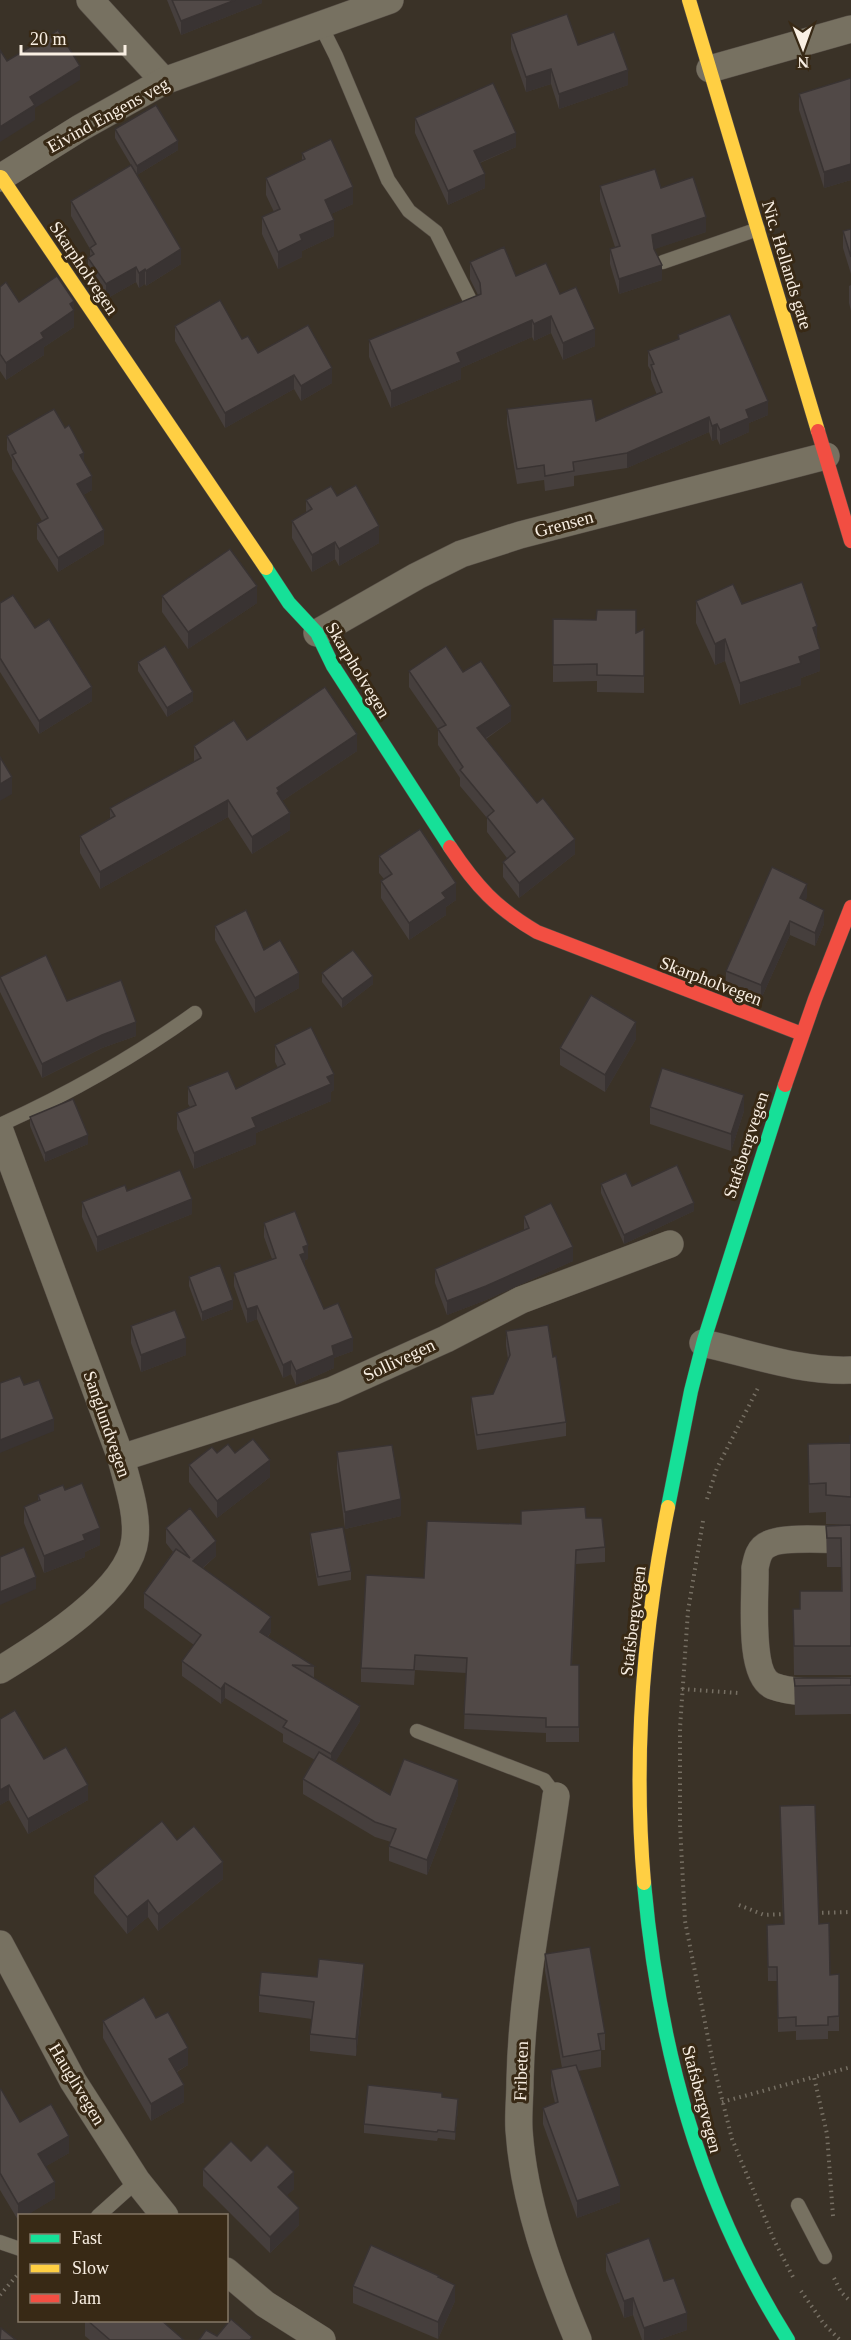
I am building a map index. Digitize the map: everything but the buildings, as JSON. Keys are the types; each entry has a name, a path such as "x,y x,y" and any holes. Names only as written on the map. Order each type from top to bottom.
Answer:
{"main road":[{"name":"Nic. Hellands gate","path":"689,0 851,541"},
{"name":"Skarpholvegen","path":"1,178 289,603 317,633 333,666 381,743 472,880 496,906 522,924 549,938 802,1035"},
{"name":"Stafsbergvegen","path":"788,2340 747,2267 715,2203 691,2135 666,2035 656,1982 639,1832 640,1731 645,1652 660,1550 703,1343 732,1245 802,1035 851,907"}],"street":[{"path":"90,0 164,81"},
{"name":"Eivind Engens veg","path":"1,178 80,128 164,81 390,0"},
{"path":"710,69 851,28"},
{"name":"Grensen","path":"317,633 417,576 461,554 520,535 826,456"},
{"name":"Sanglundvegen","path":"0,1131 121,1458 134,1510 135,1539 124,1570 102,1596 56,1635 0,1670"},
{"name":"Sollivegen","path":"121,1458 333,1390 446,1339 521,1300 670,1244"},
{"path":"703,1343 779,1363 832,1371 851,1370"},
{"path":"851,1540 786,1540 769,1543 757,1557 756,1656 759,1671 772,1685 796,1691 851,1691"},
{"name":"Fribeten","path":"556,1796 532,1941 521,2044 519,2130 530,2202 559,2294 578,2340"},
{"name":"Hauglivegen","path":"0,1944 73,2081 137,2181 163,2214"},
{"path":"228,2273 265,2304 322,2340"}],"lane":[{"path":"320,24 336,56 388,180 409,211 436,232 472,304"},
{"path":"663,262 758,229"},
{"path":"0,1125 62,1095 129,1058 158,1041 195,1013"},
{"path":"417,1731 544,1780 556,1796"},
{"path":"100,2214 137,2181"},
{"path":"798,2205 825,2258"},
{"path":"0,2242 18,2248"}],"path":[{"path":"706,1502 717,1468 753,1400 761,1379"},
{"path":"705,1513 688,1611 682,1689 680,1825 685,1921 722,2102 732,2139 775,2242 795,2281"},
{"path":"682,1689 752,1694 772,1685"},
{"path":"739,1905 764,1915 796,1914"},
{"path":"807,1914 851,1912"},
{"path":"722,2102 851,2067"},
{"path":"814,2077 827,2134 834,2206 833,2230 825,2258 841,2292 851,2302"},
{"path":"0,2295 18,2274"},
{"path":"800,2290 824,2324 840,2340"}],"traffic: fast":[{"path":"266,568 289,603 317,633 333,666 450,847"},
{"path":"668,1507 691,1391 704,1340 785,1085"},
{"path":"644,1883 660,2004 688,2120 707,2177 730,2232 757,2287 788,2340"}],"traffic: slow":[{"path":"689,0 818,431"},
{"path":"1,177 266,568"},
{"path":"644,1883 640,1789 642,1694 652,1600 668,1507"}],"traffic: jam":[{"path":"818,431 851,541"},
{"path":"450,847 478,885 498,905 537,932 802,1034"},
{"path":"785,1085 851,907"}]}
